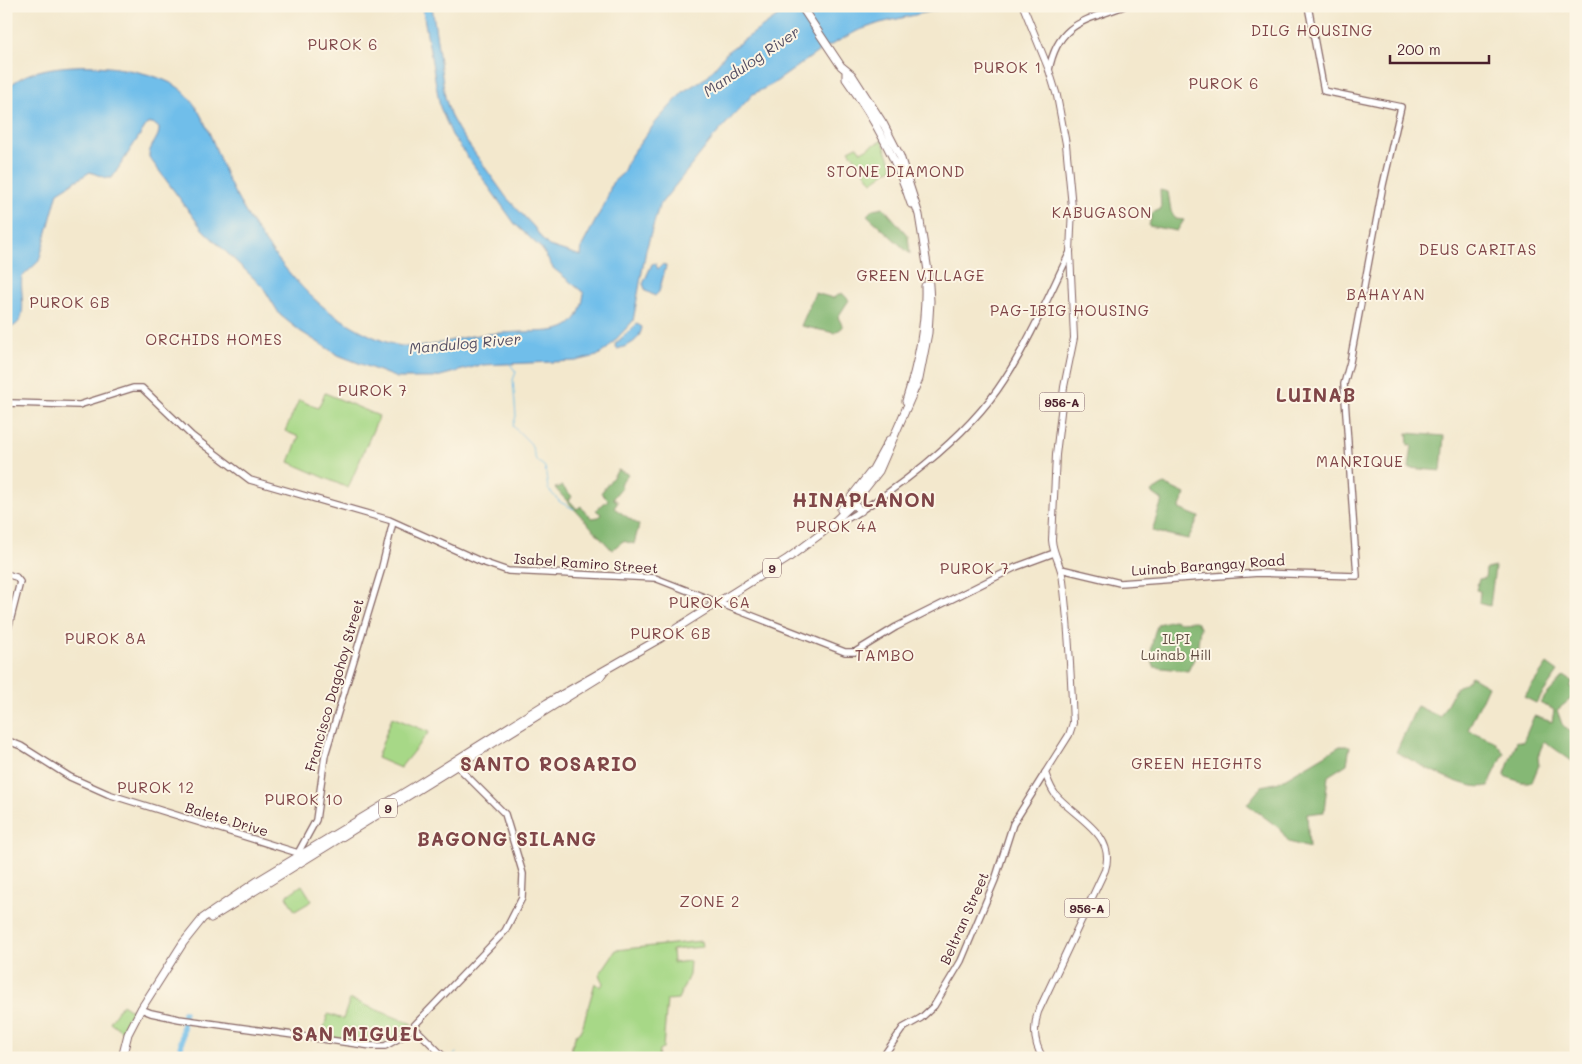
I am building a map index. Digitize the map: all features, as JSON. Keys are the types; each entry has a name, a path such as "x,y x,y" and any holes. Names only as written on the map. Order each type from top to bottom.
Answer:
{"highway":[{"name":"9","path":"122,1058 128,1034 194,926 229,900 570,689 719,602 787,559 822,533 854,504 879,471 919,379 928,333 930,301 925,246 913,192 896,147 852,75 844,69 801,6"},
{"name":"9","path":"822,533 873,469 894,430 914,377 925,300 919,230 904,179 892,150 871,114 846,78 844,69"},
{"path":"854,504 861,511"},
{"name":"9","path":"300,857 456,766 600,677 605,670"},
{"name":"9","path":"126,1058 132,1035 142,1010"}],"main road":[{"name":"956-A","path":"1023,6 1049,70 1066,144 1072,207 1070,252 1075,330 1064,387 1054,472 1054,553 1061,569 1066,600 1073,723 1070,732 1045,772 1055,793 1105,842 1108,856 1105,870 1038,1012 1035,1024 1036,1039 1043,1058"}],"street":[{"path":"1049,70 1054,47 1063,34 1079,25 1124,6"},
{"name":"Luinab Barangay Road","path":"1061,569 1120,583 1259,573 1358,576 1344,384 1350,362 1382,185 1401,107 1324,90 1308,6"},
{"name":"956-A","path":"822,533 861,511 915,473 990,398 1004,379 1037,322 1070,252"},
{"name":"Isabel Ramiro Street","path":"6,406 79,405 133,388 142,388 192,436 256,483 391,521 500,569 528,573 655,578 800,635 852,653 896,627 1016,567 1054,553"},
{"name":"Francisco Dagohoy Street","path":"300,857 316,820 325,755 381,571 391,521"},
{"path":"6,574 20,579 6,637"},
{"name":"Balete Drive","path":"6,740 21,746 70,777 108,794 300,857"},
{"path":"142,1010 182,1019 385,1046 395,1042 414,1027 505,931 517,911 524,887 523,874 505,814 501,807 456,766"},
{"name":"Beltran Street","path":"882,1058 903,1028 921,1018 934,1006 961,961 995,880 1013,824 1045,772"},
{"path":"414,1027 445,1058"}],"green space":[{"path":"882,140 893,167 872,182 849,150 857,146 861,152"},
{"path":"1160,190 1168,192 1171,211 1176,219 1184,220 1177,231 1149,226 1152,213 1161,209"},
{"path":"883,207 908,236 910,254 867,215 873,209"},
{"path":"815,293 833,298 842,293 849,300 838,317 843,327 835,333 801,326"},
{"path":"325,393 379,416 348,488 289,462 299,437 285,431 299,400 318,408"},
{"path":"1407,433 1444,436 1441,471 1409,468 1412,445 1408,445"},
{"path":"618,470 628,474 620,484 622,487 613,498 618,502 614,508 639,525 634,544 623,541 612,550 555,488 562,486 572,496 569,500 577,509 581,506 592,518 599,517 601,514 596,510 608,500 601,493"},
{"path":"1164,484 1185,494 1179,509 1199,517 1188,539 1152,531 1162,500 1151,492"},
{"path":"1495,567 1490,606 1479,603 1480,591 1476,590 1479,579 1485,578 1486,569"},
{"name":"ILPI Luinab Hill","path":"1173,620 1180,622 1195,621 1200,627 1197,653 1188,671 1154,667 1152,662 1152,646 1158,624"},
{"path":"1547,664 1558,672 1536,703 1524,697"},
{"path":"1471,676 1488,686 1468,730 1494,741 1504,753 1488,786 1478,787 1455,781 1396,752 1417,706 1440,717 1455,689 1466,682"},
{"path":"1564,676 1573,682 1570,687 1576,688 1576,695 1557,710 1562,724 1576,738 1576,764 1544,741 1538,756 1539,765 1532,782 1521,782 1504,776 1517,741 1523,742 1534,716 1552,722 1554,710 1540,702"},
{"path":"392,717 429,732 400,768 377,758"},
{"path":"1340,746 1350,746 1347,764 1328,776 1324,812 1307,814 1309,848 1289,842 1279,828 1247,804 1262,786 1279,782"},
{"path":"302,885 312,901 295,911 286,896"},
{"path":"701,941 702,947 672,950 673,963 690,961 689,975 678,999 667,1000 663,1048 659,1051 658,1058 623,1058 618,1055 621,1058 568,1058 576,1034 581,1032 595,983 601,987 603,983 599,975 616,950"},
{"path":"350,999 412,1024 392,1039 381,1042 358,1043 321,1037 328,1014 343,1019"},
{"path":"122,1004 134,1012 123,1032 110,1022"}],"water":[{"name":"Mandulog River","path":"422,6 432,6 445,97 451,117 459,131 506,197 534,227 542,239 549,246 581,256 582,246 606,201 612,183 623,173 629,158 655,123 684,91 707,77 728,51 791,7 954,6 880,23 857,31 818,52 773,84 753,94 713,138 659,206 646,250 633,321 607,349 597,356 576,361 481,365 433,378 397,378 338,355 300,331 280,315 263,287 203,230 149,157 150,149 159,132 159,128 153,123 147,124 112,178 106,178 90,172 58,192 39,261 22,277 22,315 14,326 6,329 6,90 20,78 29,74 75,66 102,66 150,75 177,86 186,94 205,122 234,192 257,231 302,287 333,314 360,330 399,346 417,347 484,334 555,330 571,324 577,317 584,293 553,268 542,249 515,224 452,135 440,107"},
{"path":"655,263 658,269 663,264 666,266 659,292 655,296 646,291 643,284 652,264"},
{"path":"637,324 642,327 639,336 630,344 617,349 615,344"}],"waterway":[{"path":"510,364 516,372 513,380 516,416 513,426 531,444 536,460 545,467 548,489 560,502 574,509"},
{"path":"180,1058 184,1013"},
{"path":"452,1058 456,1053"}],"district":[{"name":"DILG HOUSING","path":"1312,30"},
{"name":"PUROK 6","path":"343,44"},
{"name":"PUROK 1","path":"1008,67"},
{"name":"PUROK 6","path":"1224,83"},
{"name":"STONE DIAMOND","path":"896,171"},
{"name":"KABUGASON","path":"1102,212"},
{"name":"DEUS CARITAS","path":"1478,249"},
{"name":"GREEN VILLAGE","path":"921,275"},
{"name":"BAHAYAN","path":"1386,294"},
{"name":"PUROK 6B","path":"70,302"},
{"name":"PAG-IBIG HOUSING","path":"1070,310"},
{"name":"ORCHIDS HOMES","path":"214,339"},
{"name":"PUROK 7","path":"373,390"},
{"name":"LUINAB","path":"1316,394"},
{"name":"MANRIQUE","path":"1360,461"},
{"name":"HINAPLANON","path":"864,499"},
{"name":"PUROK 4A","path":"837,526"},
{"name":"PUROK 7","path":"975,568"},
{"name":"PUROK 6A","path":"710,602"},
{"name":"PUROK 6B","path":"671,633"},
{"name":"PUROK 8A","path":"106,638"},
{"name":"TAMBO","path":"885,654"},
{"name":"SANTO ROSARIO","path":"549,763"},
{"name":"GREEN HEIGHTS","path":"1197,763"},
{"name":"PUROK 12","path":"156,787"},
{"name":"PUROK 10","path":"304,799"},
{"name":"BAGONG SILANG","path":"507,838"},
{"name":"ZONE 2","path":"710,901"},
{"name":"SAN MIGUEL","path":"358,1033"}]}
